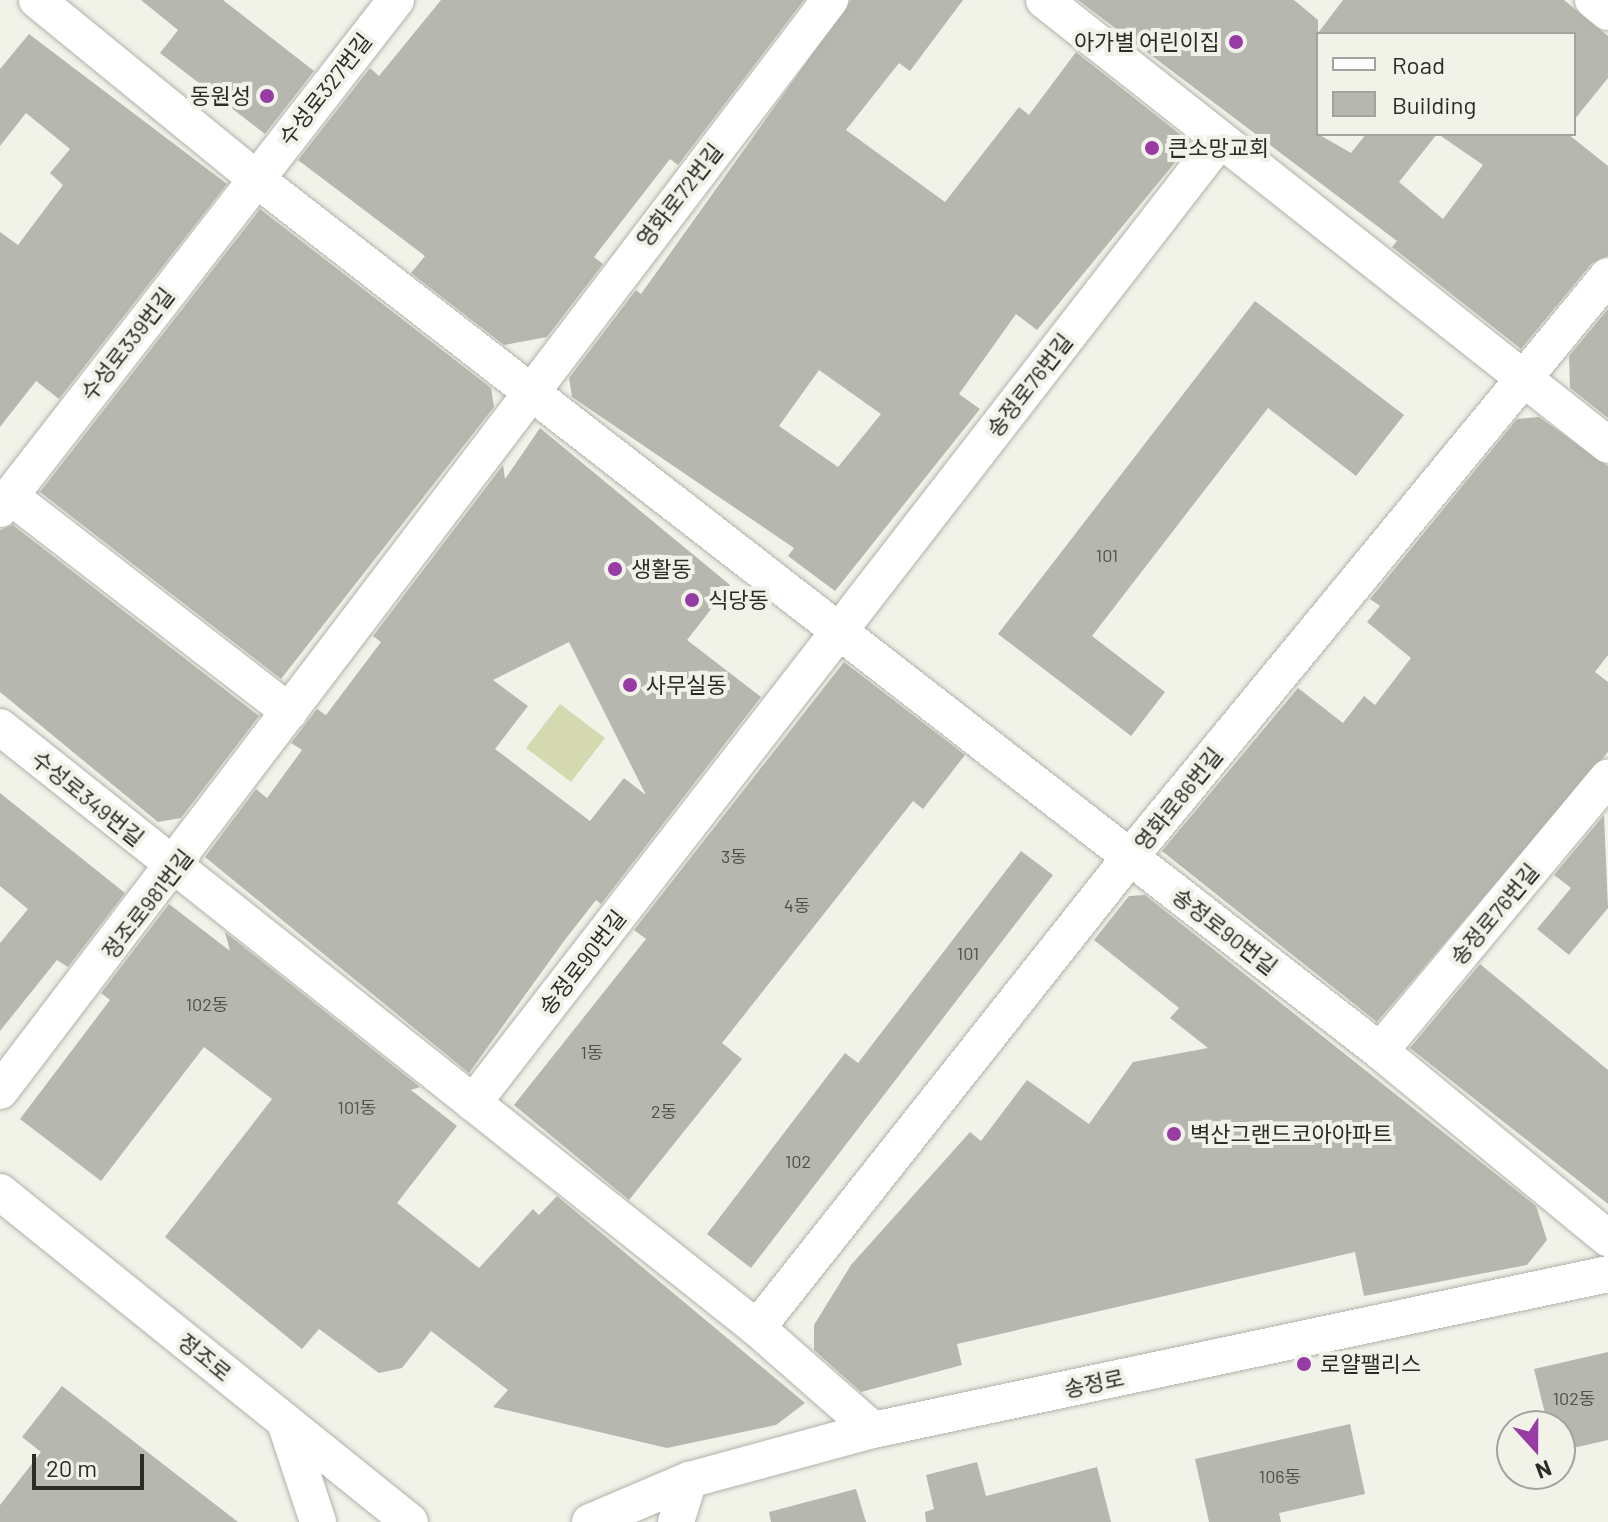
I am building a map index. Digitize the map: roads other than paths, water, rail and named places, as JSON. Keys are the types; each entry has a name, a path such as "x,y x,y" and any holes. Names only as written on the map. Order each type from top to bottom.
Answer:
{"street":[{"path":"37,0 255,178 528,390"},
{"name":"수성로327번길","path":"255,178 396,0"},
{"name":"영화로72번길","path":"528,390 830,0"},
{"path":"1044,0 1608,445"},
{"path":"1593,0 1608,12"},
{"name":"송정로76번길","path":"838,631 1220,140"},
{"name":"수성로339번길","path":"5,502 255,178"},
{"name":"영화로86번길","path":"757,1328 1130,857 1608,276"},
{"name":"송정로90번길","path":"528,390 1380,1051 1608,1238"},
{"name":"정조로981번길","path":"0,1091 177,868 528,390"},
{"path":"5,502 289,712"},
{"name":"송정로90번길","path":"473,1103 838,631"},
{"name":"수성로349번길","path":"0,727 757,1328 873,1430"},
{"name":"송정로76번길","path":"1380,1051 1608,777"},
{"name":"정조로","path":"0,1192 410,1522"},
{"name":"송정로","path":"590,1522 689,1480 873,1430 1608,1274"},
{"path":"284,1420 318,1522"},
{"path":"676,1522 689,1480"}],"place":[{"name":"아가별 어린이집","path":"1236,42"},
{"name":"동원성","path":"267,96"},
{"name":"큰소망교회","path":"1152,148"},
{"name":"생활동","path":"615,569"},
{"name":"식당동","path":"692,600"},
{"name":"사무실동","path":"630,685"},
{"name":"벽산그랜드코아아파트","path":"1174,1134"},
{"name":"로얄팰리스","path":"1304,1364"}]}
